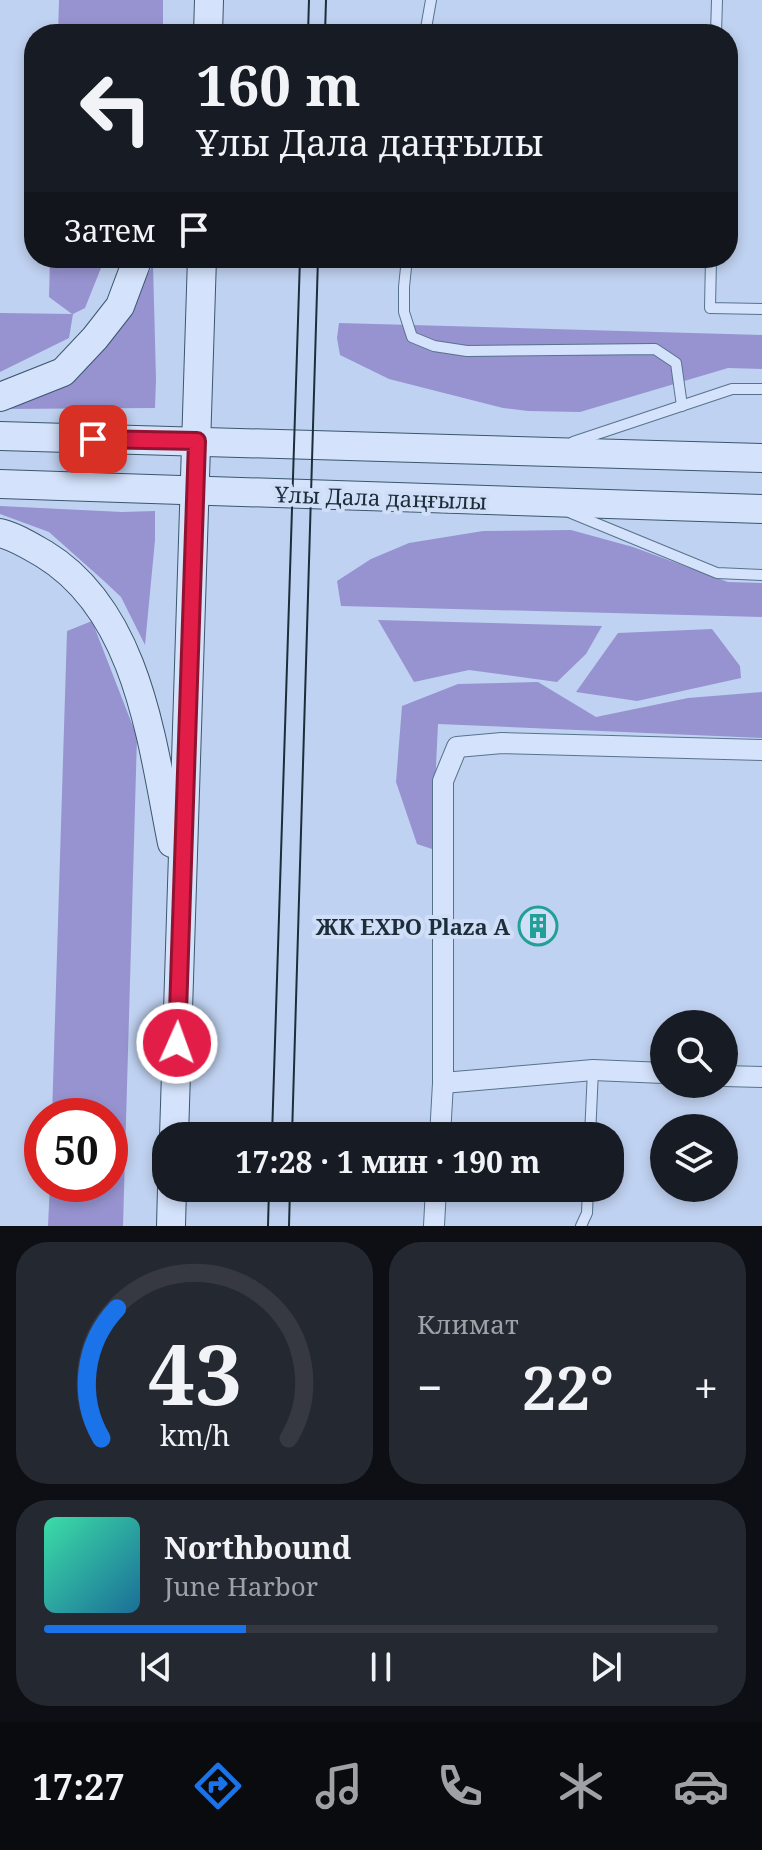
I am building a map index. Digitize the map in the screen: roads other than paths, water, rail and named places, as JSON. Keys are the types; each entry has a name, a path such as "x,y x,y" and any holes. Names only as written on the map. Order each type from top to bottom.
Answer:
{"main road":[{"path":"208,24 209,0"},
{"path":"0,397 63,372 120,306 134,268"},
{"path":"174,1122 202,268"},
{"path":"0,436 762,458"},
{"name":"Ұлы Дала даңғылы","path":"0,484 762,509"},
{"path":"0,533 26,543 78,581 101,610 124,652 148,723 182,888"},
{"path":"171,1226 172,1202"}],"street":[{"path":"441,1122 443,781 457,747 502,743 762,750"},
{"path":"443,1083 593,1070 650,1072"},
{"path":"738,1076 762,1077"},
{"path":"434,1226 435,1202"}],"lane":[{"path":"427,24 431,0"},
{"path":"716,24 717,0"},
{"path":"406,268 404,312 412,337 434,346 467,351 655,349 676,363 682,406"},
{"path":"711,268 710,308 762,309"},
{"path":"544,452 732,389 762,389"},
{"path":"543,502 717,573 762,575"},
{"path":"591,1122 593,1070"},
{"path":"581,1226 587,1213 587,1202"}],"tram line":[{"path":"308,24 309,0"},
{"path":"325,24 326,0"},
{"path":"272,1122 300,268"},
{"path":"292,1122 318,268"},
{"path":"268,1226 269,1202"},
{"path":"289,1226 290,1202"}],"place":[{"name":"ЖК EXPO Plaza A","path":"538,926"}]}
